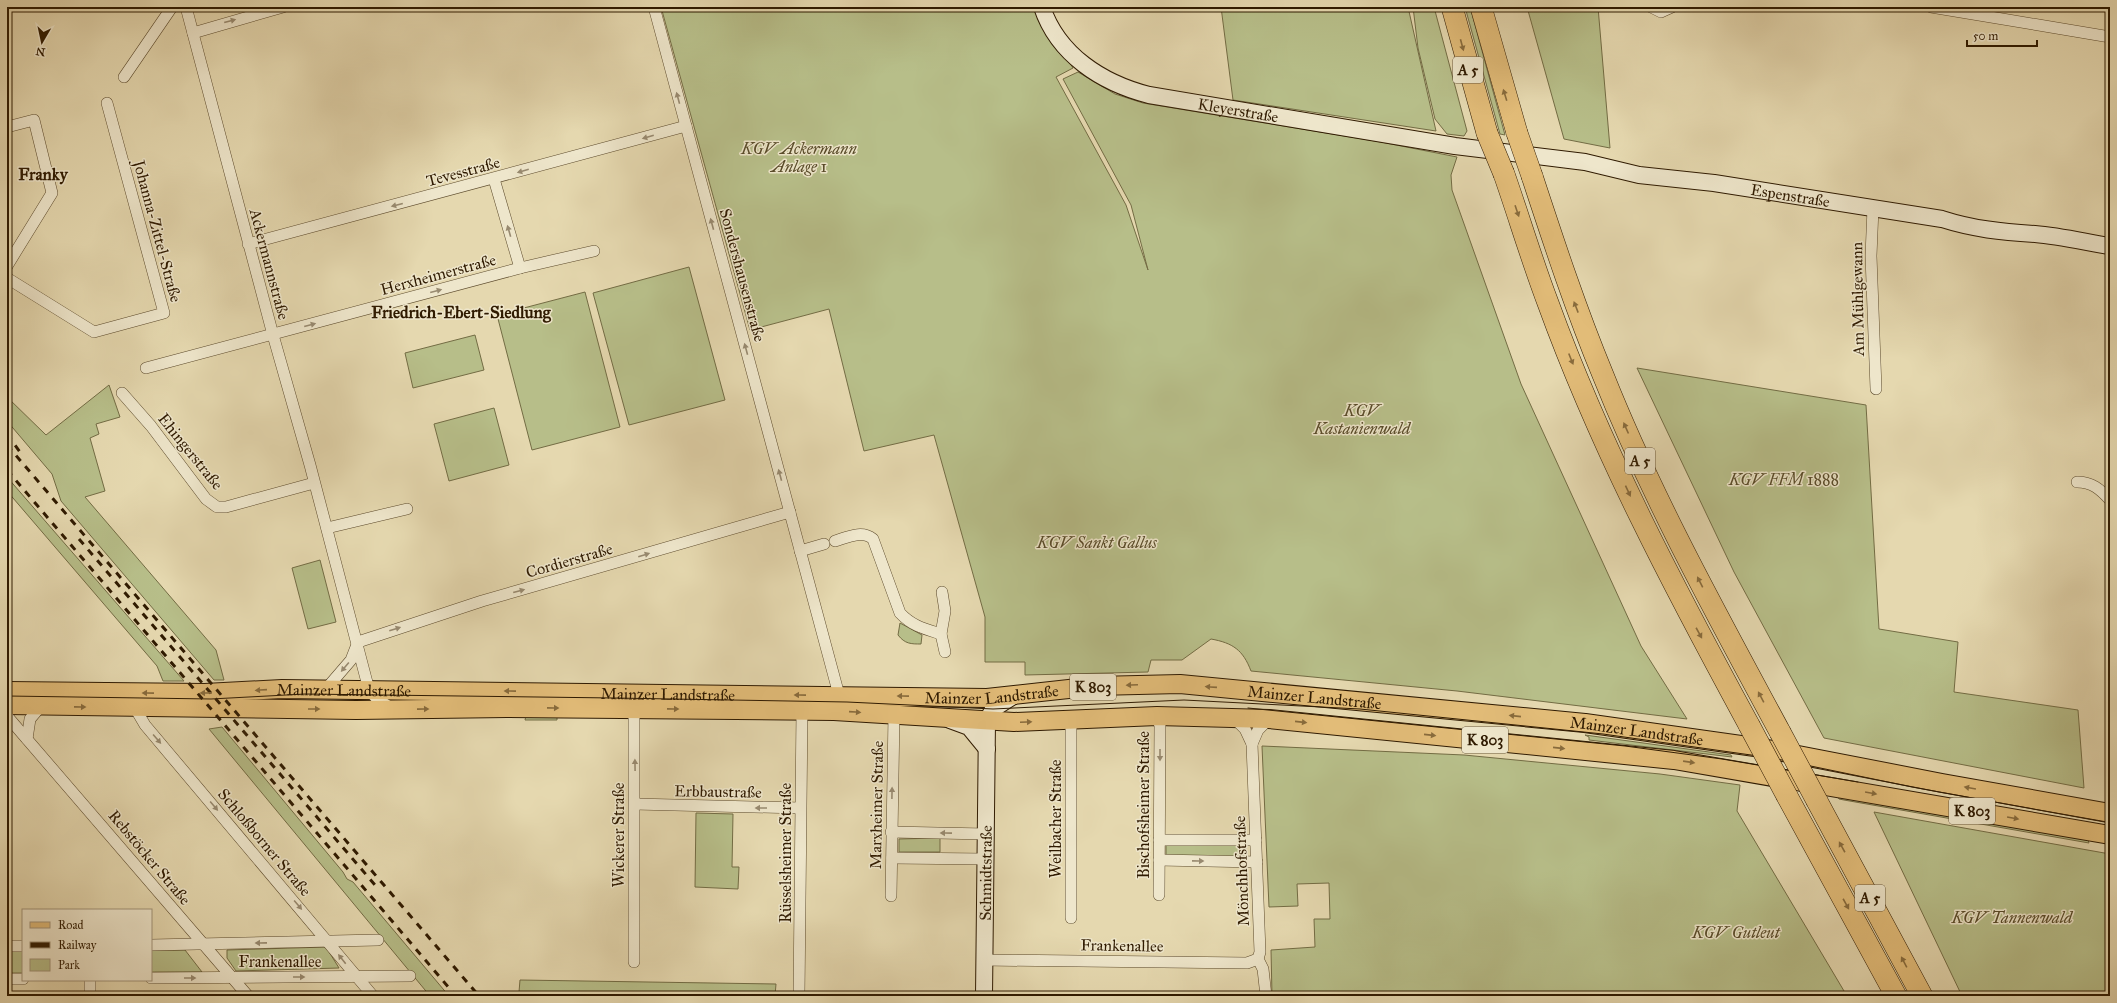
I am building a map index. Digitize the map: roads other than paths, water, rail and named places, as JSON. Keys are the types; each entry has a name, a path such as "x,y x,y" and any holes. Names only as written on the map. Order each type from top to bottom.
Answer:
{"highway":[{"name":"A 5","path":"1452,7 1487,133 1504,174 1548,304 1622,477 1694,624 1896,996"},
{"name":"A 5","path":"1481,7 1517,133 1565,278 1603,376 1642,465 1709,600 1922,996"}],"main road":[{"name":"Mainzer Landstraße","path":"15,691 205,693 264,689 326,689 987,698 1096,686 1180,684 1585,723 1762,748 1935,782 2110,813"},
{"name":"Mainzer Landstraße","path":"7,706 356,710 478,708 802,711 1014,722 1157,716 1269,719 1674,760 2110,835"}],"street":[{"path":"124,77 172,7"},
{"name":"Ackermannstraße","path":"186,7 272,335 327,528 370,690"},
{"path":"193,33 283,7"},
{"name":"Sondershausenstraße","path":"654,7 839,695"},
{"name":"Kleyerstraße","path":"1042,7 1058,38 1085,66 1108,81 1133,91 1191,104 1471,148"},
{"path":"1651,7 1660,12 1672,7"},
{"path":"1931,7 2110,36"},
{"name":"Johanna-Zittel-Straße","path":"7,278 94,332 164,313 106,103"},
{"path":"7,127 34,120 52,193 7,266"},
{"name":"Tevesstraße","path":"248,244 494,179 686,126"},
{"name":"Espenstraße","path":"1471,148 1584,162 1639,174 1714,183 1942,219 1995,232 2035,234 2110,246"},
{"name":"Herxheimerstraße","path":"494,179 520,268"},
{"name":"Am Mühlgewann","path":"1873,208 1871,256 1876,389"},
{"name":"Herxheimerstraße","path":"272,335 520,268 594,251"},
{"path":"146,368 272,335"},
{"name":"Ehingerstraße","path":"122,393 150,426 206,499 217,507 226,507 314,483"},
{"path":"2077,482 2088,482 2103,492 2110,500"},
{"path":"327,528 407,509"},
{"name":"Cordierstraße","path":"358,642 482,601 790,512"},
{"path":"835,541 860,534 868,535 873,539 900,613 908,622 941,634"},
{"path":"800,551 824,544"},
{"path":"942,592 945,611 941,634 945,652"},
{"path":"326,689 351,660 358,642"},
{"path":"356,710 366,699 370,690 378,700 395,710"},
{"path":"7,706 15,691"},
{"path":"987,721 993,709 1015,695"},
{"path":"956,697 974,704 983,713 987,721"},
{"path":"27,739 30,718 41,706"},
{"name":"Schloßborner Straße","path":"135,708 145,725 373,996"},
{"name":"Wickerer Straße","path":"634,709 634,962"},
{"name":"Rüsselsheimer Straße","path":"799,996 802,711"},
{"name":"Marxheimer Straße","path":"890,896 894,715"},
{"name":"Rebstöcker Straße","path":"7,716 232,977 244,994"},
{"name":"Bischofsheimer Straße","path":"1157,716 1160,726 1159,895"},
{"name":"Mönchhofstraße","path":"1234,718 1246,730 1252,744 1260,952 1258,959 1265,976 1266,996"},
{"path":"947,719 969,727 987,749"},
{"path":"1252,744 1258,730 1269,719"},
{"name":"Weilbacher Straße","path":"1071,720 1071,918"},
{"name":"Schmidtstraße","path":"984,996 987,721"},
{"name":"Erbbaustraße","path":"635,804 800,808"},
{"path":"891,832 985,834"},
{"path":"1159,840 1256,840"},
{"path":"892,858 985,859"},
{"path":"1159,860 1257,862"},
{"name":"Frankenallee","path":"152,945 378,940"},
{"path":"7,946 22,946"},
{"name":"Frankenallee","path":"984,960 1247,963 1258,959"},
{"name":"Frankenallee","path":"152,978 410,976"},
{"path":"7,979 22,979"},
{"path":"90,981 90,996"}],"tram line":[{"path":"7,696 211,699 305,694 614,698 847,702 993,709 1184,700 1360,709 1603,734 1772,758 1912,787 2110,823"},
{"path":"1248,708 1625,746 1722,759 1858,782"}],"railway":[{"path":"7,434 20,452"},
{"path":"7,445 479,996"},
{"path":"7,470 456,996"},
{"path":"79,539 375,885"}],"district":[{"name":"Franky","path":"43,174"},
{"name":"Friedrich-Ebert-Siedlung","path":"461,312"}],"park label":[{"name":"KGV Ackermann Anlage 1","path":"799,157"},
{"name":"KGV Kastanienwald","path":"1362,419"},
{"name":"KGV FFM 1888","path":"1784,479"},
{"name":"KGV Sankt Gallus","path":"1097,542"},
{"name":"KGV Tannenwald","path":"2012,917"},
{"name":"KGV Gutleut","path":"1736,932"}]}
